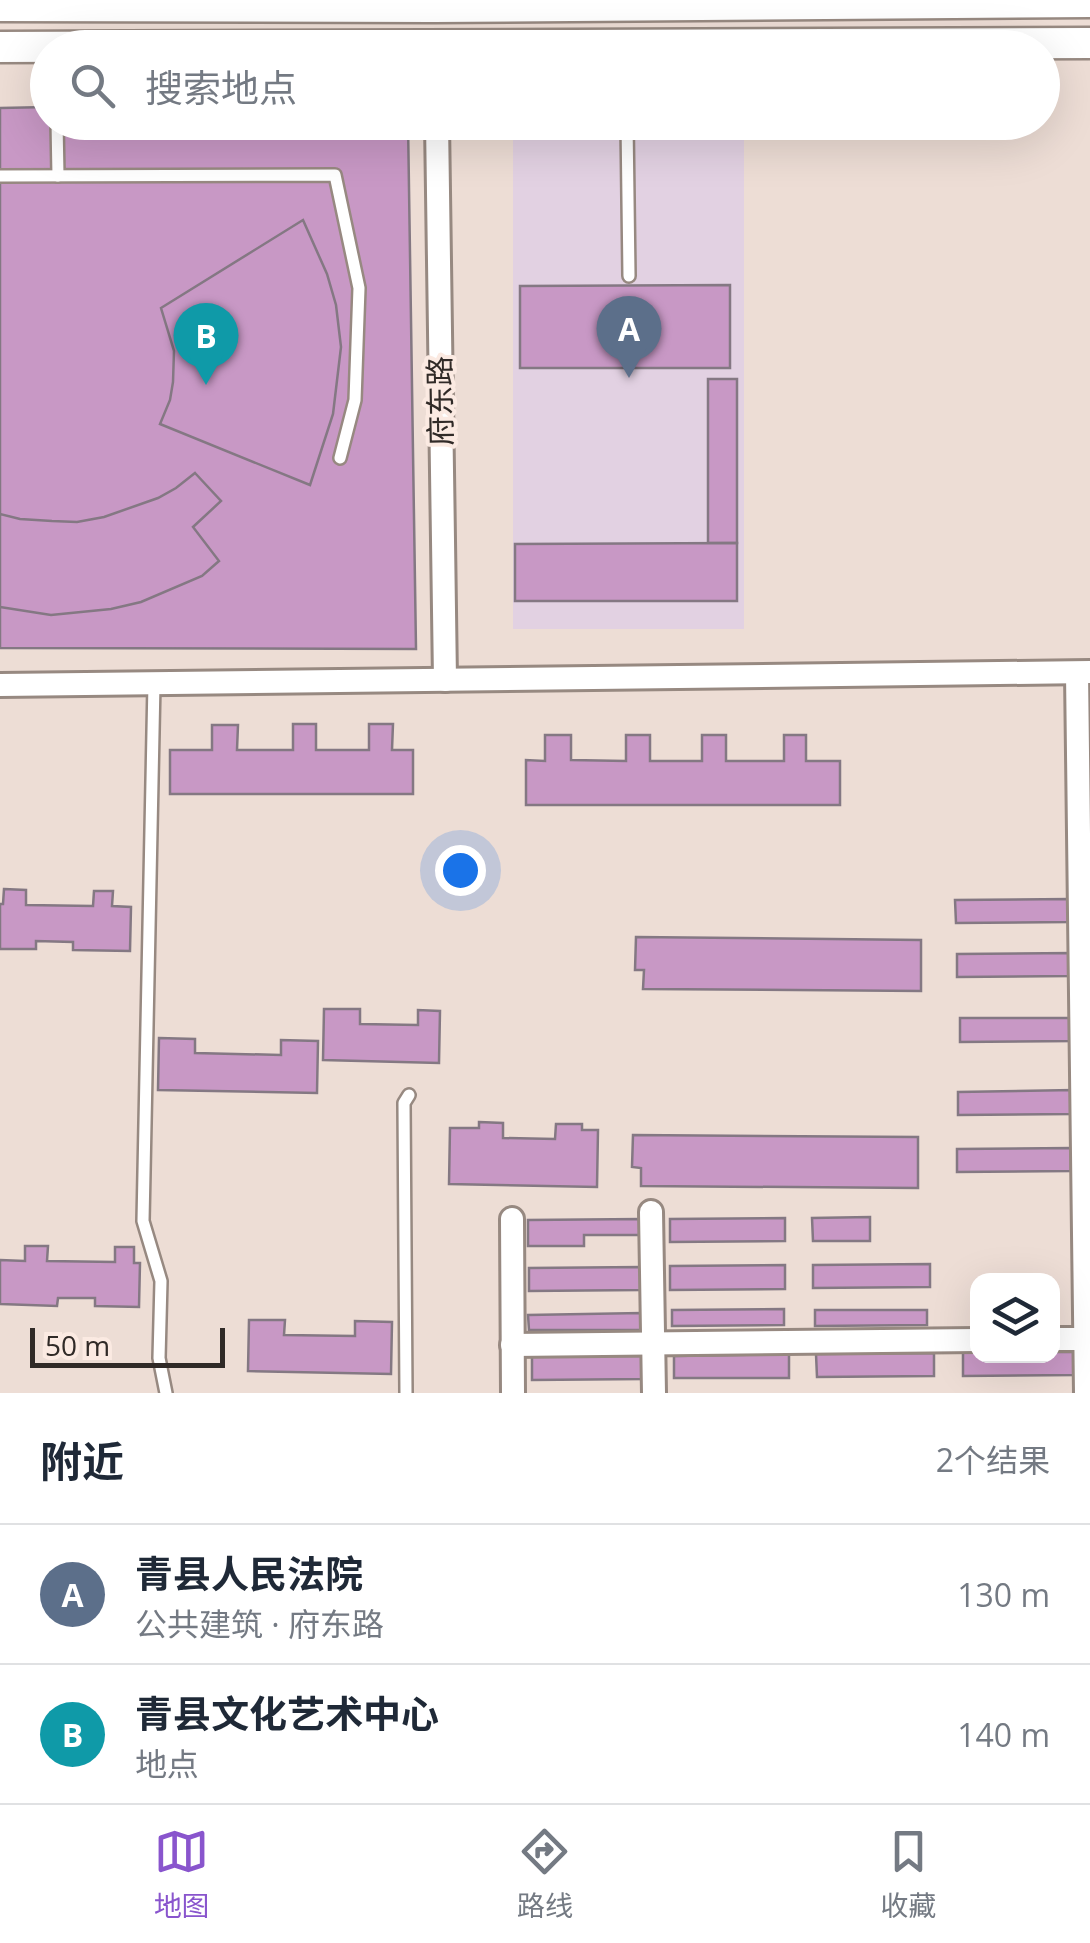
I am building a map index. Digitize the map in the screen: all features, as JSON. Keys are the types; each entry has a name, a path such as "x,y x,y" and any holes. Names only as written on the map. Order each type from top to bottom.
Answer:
{"street":[{"path":"0,6 1090,2"},
{"path":"434,4 435,30"},
{"path":"1060,43 1090,43"},
{"path":"0,47 30,47"},
{"name":"府东路","path":"437,140 445,680"},
{"path":"0,685 1084,673 1086,1393"},
{"path":"652,1212 654,1393"},
{"path":"512,1220 513,1393"},
{"path":"1060,1339 1088,1338"},
{"path":"512,1345 970,1340"}],"lane":[{"path":"57,140 58,176"},
{"path":"627,140 629,276"},
{"path":"0,176 335,175 359,288 355,400 340,458"},
{"path":"154,683 143,1221 161,1282 159,1358 166,1393"},
{"path":"406,1393 404,1103 409,1095"}],"shaded area":[{"path":"513,140 744,140 744,629 513,629"}],"building":[{"path":"30,107 30,140 408,140 416,649 0,648 0,108"},
{"path":"303,220 327,274 336,305 341,347 333,414 310,485 160,424 170,400 174,351 161,308"},
{"path":"730,285 730,368 520,368 520,286"},
{"path":"708,379 737,379 737,543 708,543"},
{"path":"195,473 221,501 193,527 219,561 202,576 141,602 111,609 51,615 0,607 0,514 77,522 104,517 158,498"},
{"path":"737,543 737,601 515,601 515,544"},
{"path":"293,724 316,724 316,750 369,750 369,724 393,724 392,750 413,750 413,794 170,794 170,750 212,750 212,725 238,725 237,750 293,750"},
{"path":"545,735 571,735 571,760 626,761 626,735 650,735 650,761 702,761 702,735 726,735 726,761 784,761 784,735 806,735 806,761 840,761 840,805 526,805 526,760 545,761"},
{"path":"4,889 26,890 26,905 93,906 94,891 113,891 112,906 131,907 130,951 73,950 73,942 36,941 36,949 0,949"},
{"path":"1069,899 1070,922 956,923 955,900"},
{"path":"636,937 921,940 921,991 643,989 644,970 635,970"},
{"path":"1072,953 1072,976 957,977 957,954"},
{"path":"324,1009 360,1009 360,1024 418,1025 418,1010 440,1011 439,1063 323,1060"},
{"path":"960,1018 1074,1018 1075,1041 960,1042"},
{"path":"159,1038 195,1039 195,1053 281,1055 281,1040 318,1041 317,1093 158,1090"},
{"path":"1073,1090 1073,1114 958,1115 958,1092"},
{"path":"479,1122 503,1123 503,1138 555,1139 556,1124 582,1124 582,1130 598,1130 597,1187 449,1184 450,1128 479,1128"},
{"path":"633,1135 918,1137 918,1188 641,1186 641,1168 632,1167"},
{"path":"1071,1148 1071,1171 957,1172 957,1149"},
{"path":"870,1217 870,1241 813,1241 812,1218"},
{"path":"785,1218 785,1241 670,1242 670,1219"},
{"path":"640,1219 641,1235 584,1235 584,1246 528,1246 528,1220"},
{"path":"25,1246 48,1246 47,1261 115,1262 115,1247 134,1247 134,1263 140,1263 139,1307 95,1306 95,1298 58,1298 57,1306 0,1304 0,1260 25,1261"},
{"path":"930,1264 930,1287 813,1288 813,1265"},
{"path":"785,1265 785,1289 670,1290 670,1266"},
{"path":"641,1267 641,1290 529,1291 529,1268"},
{"path":"784,1309 784,1325 672,1326 672,1310"},
{"path":"815,1310 927,1310 927,1325 815,1326"},
{"path":"641,1313 641,1330 529,1330 528,1315"},
{"path":"249,1320 285,1320 284,1335 355,1336 355,1321 392,1322 391,1374 248,1371"},
{"path":"963,1352 970,1352 970,1363 1060,1363 1060,1352 1076,1352 1077,1375 963,1376"},
{"path":"934,1353 934,1376 817,1377 816,1354"},
{"path":"789,1354 789,1378 674,1378 674,1356"},
{"path":"532,1356 644,1356 645,1379 532,1380"}],"place":[{"name":"青县人民法院","path":"629,378"},
{"name":"青县文化艺术中心","path":"206,385"}]}
